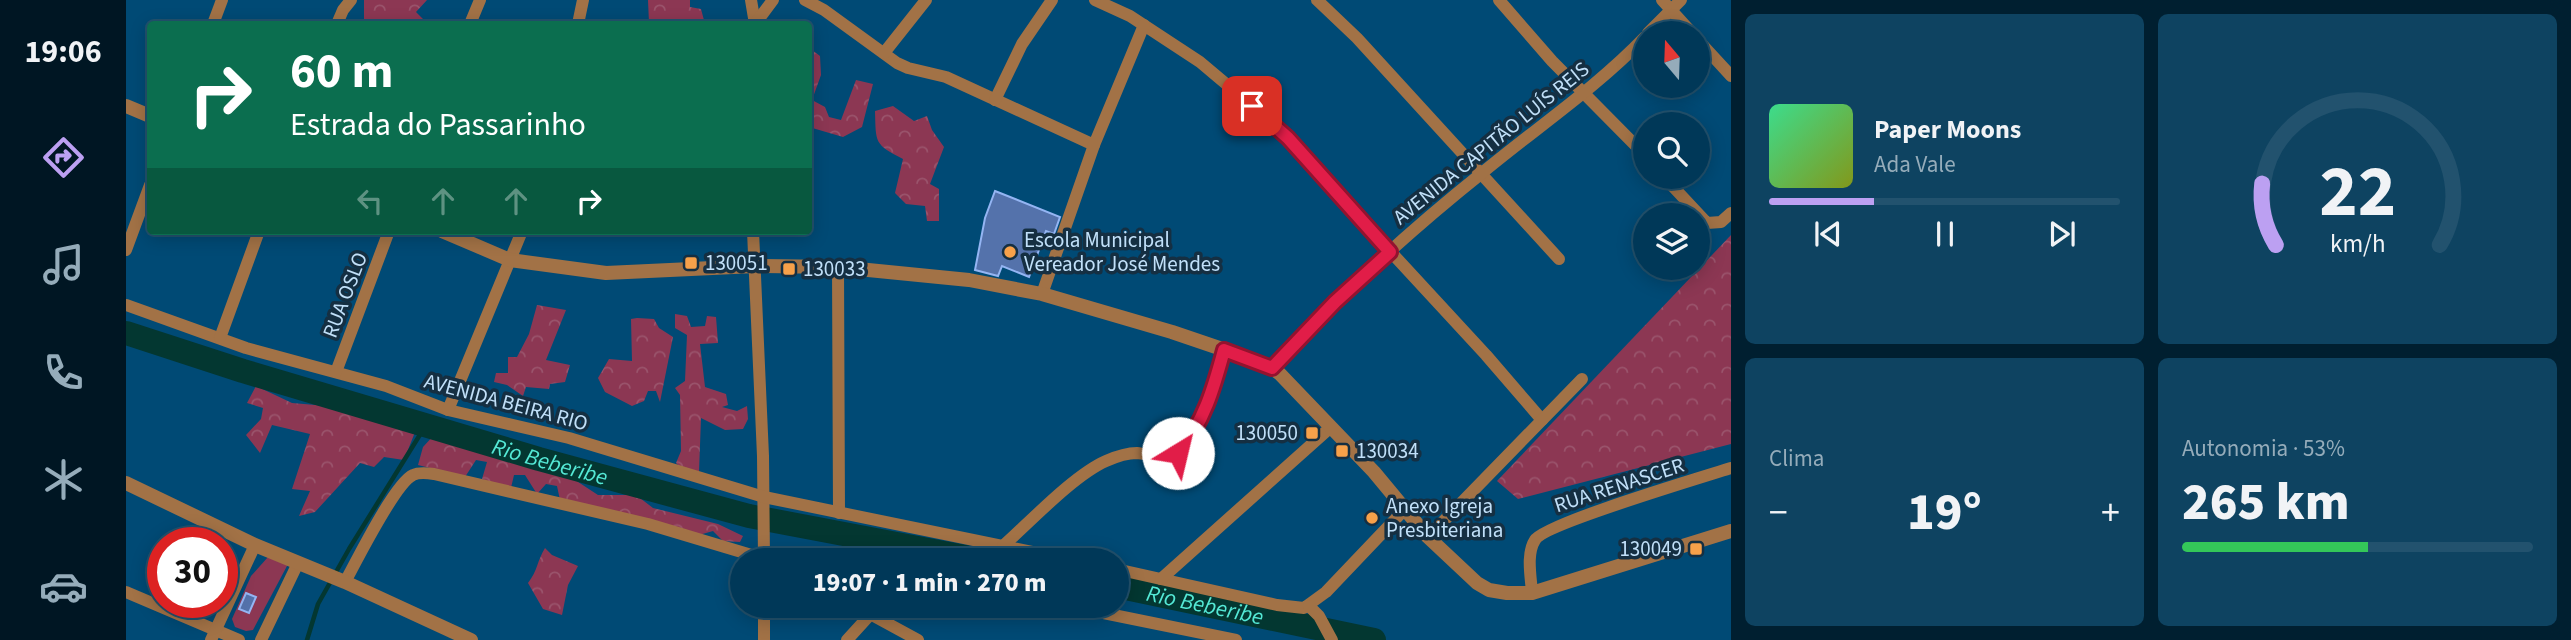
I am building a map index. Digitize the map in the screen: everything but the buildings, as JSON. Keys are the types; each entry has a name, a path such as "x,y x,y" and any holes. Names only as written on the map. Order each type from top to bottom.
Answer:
{"street":[{"path":"214,21 222,0"},
{"path":"338,21 351,0"},
{"path":"471,21 480,0"},
{"path":"579,21 583,0"},
{"path":"751,0 754,21"},
{"path":"757,21 773,0"},
{"path":"805,0 824,10 908,68 946,77 1094,145"},
{"path":"884,53 926,0"},
{"path":"995,100 1023,44 1052,0"},
{"path":"1095,0 1144,24 1200,62 1270,121 1486,355 1542,420"},
{"path":"1317,0 1357,38 1559,259"},
{"path":"1499,0 1552,61 1633,143"},
{"name":"AVENIDA CAPITÃO LUÍS REIS","path":"1656,21 1666,5 1681,0"},
{"path":"1666,5 1681,21"},
{"path":"1042,294 1094,145 1144,24"},
{"name":"AVENIDA CAPITÃO LUÍS REIS","path":"1272,368 1335,302 1390,252 1633,49"},
{"path":"1710,53 1731,76"},
{"path":"126,106 147,115"},
{"path":"1675,189 1687,203"},
{"path":"126,250 147,193"},
{"path":"1710,223 1721,222 1731,213"},
{"path":"220,338 258,235"},
{"name":"RUA OSLO","path":"336,372 387,235"},
{"path":"451,235 510,260 606,273 755,266 838,267 958,279 1042,294 1224,350 1272,368 1374,472 1428,537 1477,583 1489,590 1532,593 1731,531"},
{"path":"448,410 520,235"},
{"path":"753,235 765,548"},
{"path":"838,267 839,513"},
{"name":"AVENIDA BEIRA RIO","path":"126,305 289,361 386,386 448,410 569,438 764,502 839,513 1013,548"},
{"path":"1003,546 1074,483 1101,464 1122,455 1136,453 1161,457 1178,453 1191,439 1205,413 1224,350"},
{"path":"1428,537 1583,379"},
{"path":"1161,579 1331,427"},
{"name":"RUA RENASCER","path":"1532,593 1530,552 1540,533 1731,468"},
{"path":"338,579 405,480 413,474 434,474 616,516 735,548"},
{"path":"126,483 255,545 338,579 444,635 471,640"},
{"path":"1307,607 1326,592 1405,510"},
{"path":"213,635 255,545"},
{"path":"261,640 298,563"},
{"path":"1129,572 1278,605 1307,607 1319,617 1332,640"},
{"path":"126,592 213,635 239,640"},
{"path":"764,618 764,640"},
{"path":"847,640 868,618"},
{"path":"886,618 918,640"},
{"path":"1115,618 1181,635 1236,640"}],"green space":[{"path":"364,0 427,0 416,12 425,21 364,19"},
{"path":"648,0 690,0 690,7 701,9 704,21 649,21"},
{"path":"812,50 820,56 821,75 812,100"},
{"path":"856,80 873,84 862,127 843,137 812,128 812,100 825,107 829,117 841,120"},
{"path":"893,106 914,121 927,116 932,130 944,147 930,184 939,189 939,221 927,221 925,206 906,204 895,193 903,159 878,141 875,111"},
{"path":"1731,235 1731,444 1518,499 1497,481 1688,280 1710,280 1710,257"},
{"path":"537,305 566,310 546,360 570,365 565,382 550,384 549,389 526,387 523,396 507,385 494,382 496,373 508,373 508,357 517,357 529,334"},
{"path":"675,314 687,316 691,327 705,326 707,316 716,317 718,343 700,344 705,387 726,394 728,405 722,407 737,411 747,406 748,419 743,429 725,430 701,418 699,472 680,467 676,463 681,451 680,395 675,388 685,381 687,335 675,328"},
{"path":"631,319 654,319 659,328 673,337 660,402 656,391 648,391 644,401 632,406 605,392 598,378 609,359 632,361"},
{"path":"256,386 292,403 339,407 417,427 404,460 384,457 374,467 360,463 315,512 299,516 310,491 292,489 310,434 272,425 260,453 246,435 261,419 263,408 247,403"},
{"path":"435,434 572,478 598,495 636,495 653,508 718,524 743,536 740,542 723,541 713,531 699,535 560,500 557,486 546,484 537,494 525,475 514,475 510,492 482,479 487,462 476,460 465,477 418,465 423,447"},
{"path":"545,548 552,555 578,566 568,585 562,615 543,609 528,583"},
{"path":"268,557 287,563 253,630 246,631 235,627 232,619 238,618 238,605 251,576"}],"waterway":[{"name":"Rio Beberibe","path":"126,333 243,371 539,459 749,516 918,548"},
{"path":"307,640 318,604 426,425"},
{"name":"Rio Beberibe","path":"1129,589 1374,640"}],"place":[{"name":"Escola Municipal Vereador José Mendes","path":"1010,252"},
{"name":"130051","path":"691,263"},
{"name":"130033","path":"789,269"},
{"name":"130050","path":"1312,433"},
{"name":"130034","path":"1342,451"},
{"name":"Anexo Igreja Presbiteriana","path":"1372,518"},
{"name":"130049","path":"1696,549"}],"route":[{"path":"1178,453 1191,439 1205,413 1224,350 1272,368 1335,302 1390,252 1288,138 1252,106"}]}
